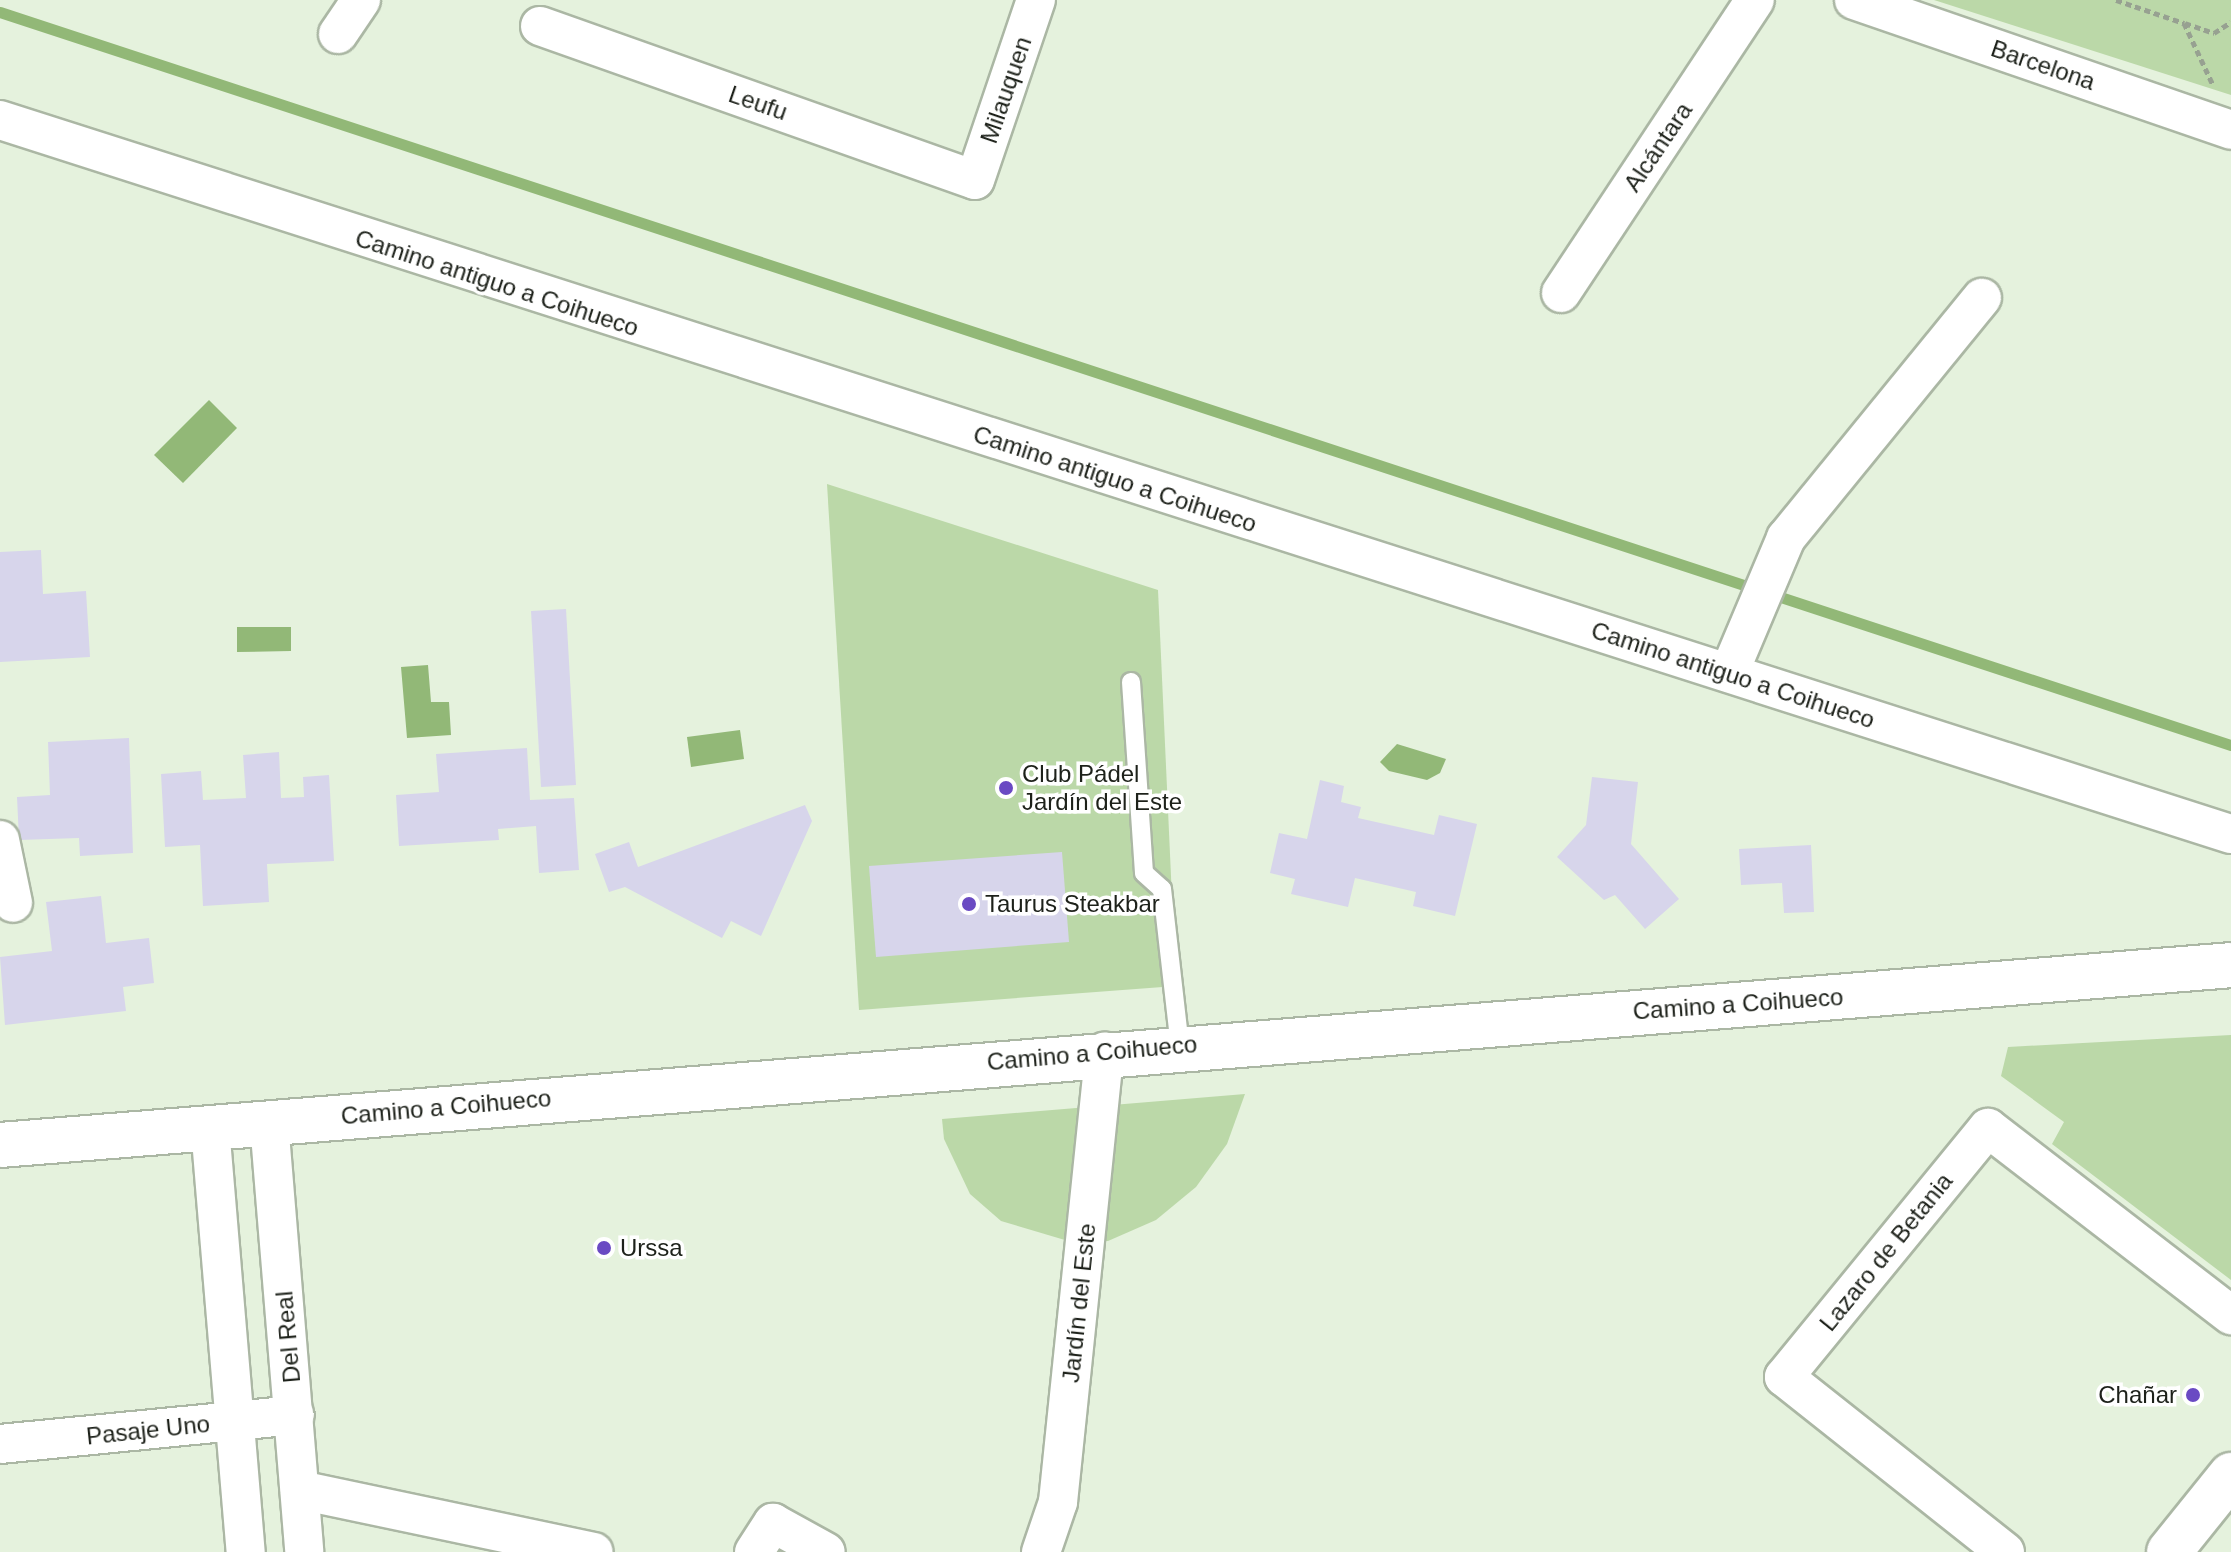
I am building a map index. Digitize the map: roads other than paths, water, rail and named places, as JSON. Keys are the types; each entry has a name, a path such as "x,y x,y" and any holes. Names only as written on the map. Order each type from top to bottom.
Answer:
{"main road":[{"name":"Camino a Coihueco","path":"0,1145 1105,1051 2231,965"},
{"name":"Camino a Coihueco","path":"2184,970 2231,973"},
{"path":"2169,1552 2231,1475"}],"street":[{"path":"338,34 361,0"},
{"name":"Milauquen","path":"975,180 1036,0"},
{"name":"Alcántara","path":"1561,293 1755,0"},
{"name":"Barcelona","path":"1854,0 2225,114"},
{"name":"Leufu","path":"540,26 975,180"},
{"name":"Camino antiguo a Coihueco","path":"0,120 2231,834"},
{"path":"1729,673 1751,606 1786,538 1982,298"},
{"path":"0,840 13,903"},
{"name":"Jardín del Este","path":"1041,1552 1058,1502 1105,1051"},
{"name":"Del Real","path":"269,1122 304,1552"},
{"path":"210,1127 246,1552"},
{"name":"Lazaro de Betania","path":"2005,1552 1784,1377 1988,1128 2231,1315"},
{"name":"Pasaje Uno","path":"0,1444 295,1415"},
{"path":"300,1490 594,1552"},
{"path":"754,1552 773,1523 826,1552"}],"lane":[{"path":"1131,682 1144,873 1162,889 1180,1046"}],"waterway":[{"path":"0,12 2231,745"}],"place":[{"name":"Club Pádel Jardín del Este","path":"1006,788"},
{"name":"Taurus Steakbar","path":"969,904"},
{"name":"Urssa","path":"604,1248"},
{"name":"Chañar","path":"2193,1395"}]}
